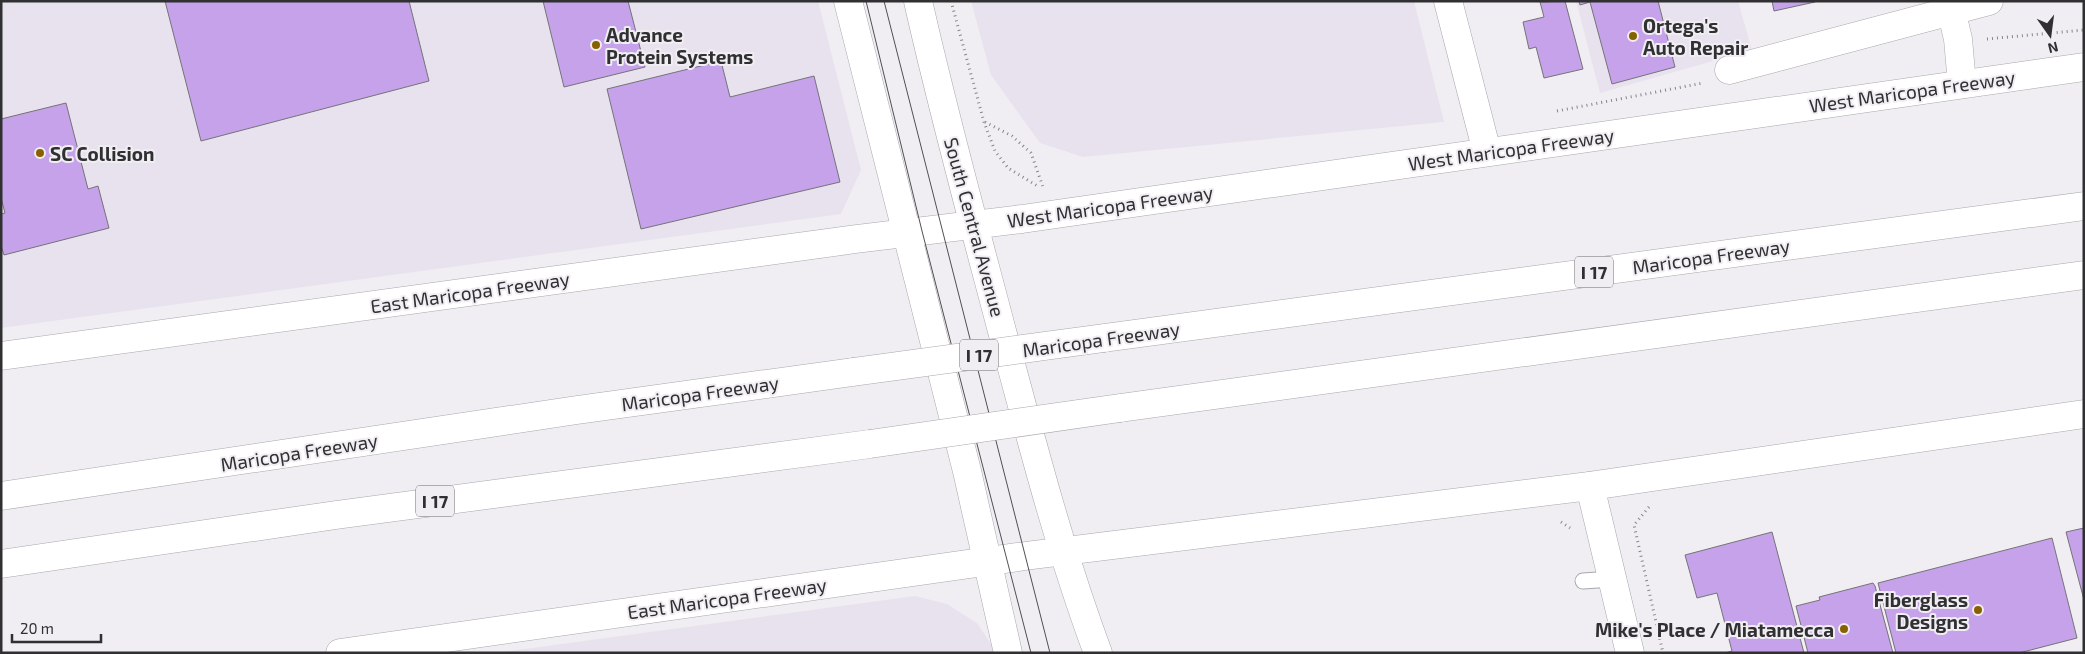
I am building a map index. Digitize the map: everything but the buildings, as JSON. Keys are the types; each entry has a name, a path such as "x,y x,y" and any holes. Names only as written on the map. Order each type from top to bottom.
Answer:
{"main road":[{"path":"848,1 989,561 1008,653"},
{"name":"South Central Avenue","path":"918,1 974,224 1038,462 1064,551 1098,653"},
{"path":"1448,1 1487,152"},
{"path":"1730,70 1950,6 1989,1"},
{"path":"1950,6 1958,39 1962,84"},
{"name":"West Maricopa Freeway","path":"939,229 2084,67"},
{"name":"Maricopa Freeway","path":"1,496 576,410 2084,206"},
{"name":"East Maricopa Freeway","path":"1,356 939,229"},
{"name":"I 17","path":"1,564 346,513 870,444 2084,275"},
{"path":"1064,551 1590,486 2084,414"},
{"path":"1590,486 1630,653"},
{"name":"East Maricopa Freeway","path":"340,653 1064,551"}],"lane":[{"path":"1582,581 1612,579"}],"path":[{"path":"951,1 984,122 995,151 1008,168 1044,190 1030,153 1012,136 984,122"},
{"path":"1984,40 2084,30"},
{"path":"1651,504 1634,525 1663,653"}],"shaded area":[{"path":"1,1 818,1 861,170 841,214 1,328"},
{"path":"971,1 1414,1 1444,122 1083,157 1040,143 991,75"},
{"path":"1576,1 1738,1 1752,50 1600,93"},
{"path":"915,596 947,604 977,623 997,653 495,653"}],"tram line":[{"path":"866,1 922,231 1031,653"},
{"path":"884,1 1050,653"}],"place":[{"name":"Ortega's Auto Repair","path":"1633,36"},
{"name":"Advance Protein Systems","path":"596,45"},
{"name":"SC Collision","path":"40,153"},
{"name":"Fiberglass Designs","path":"1978,610"},
{"name":"Mike's Place / Miatamecca","path":"1844,629"}]}
